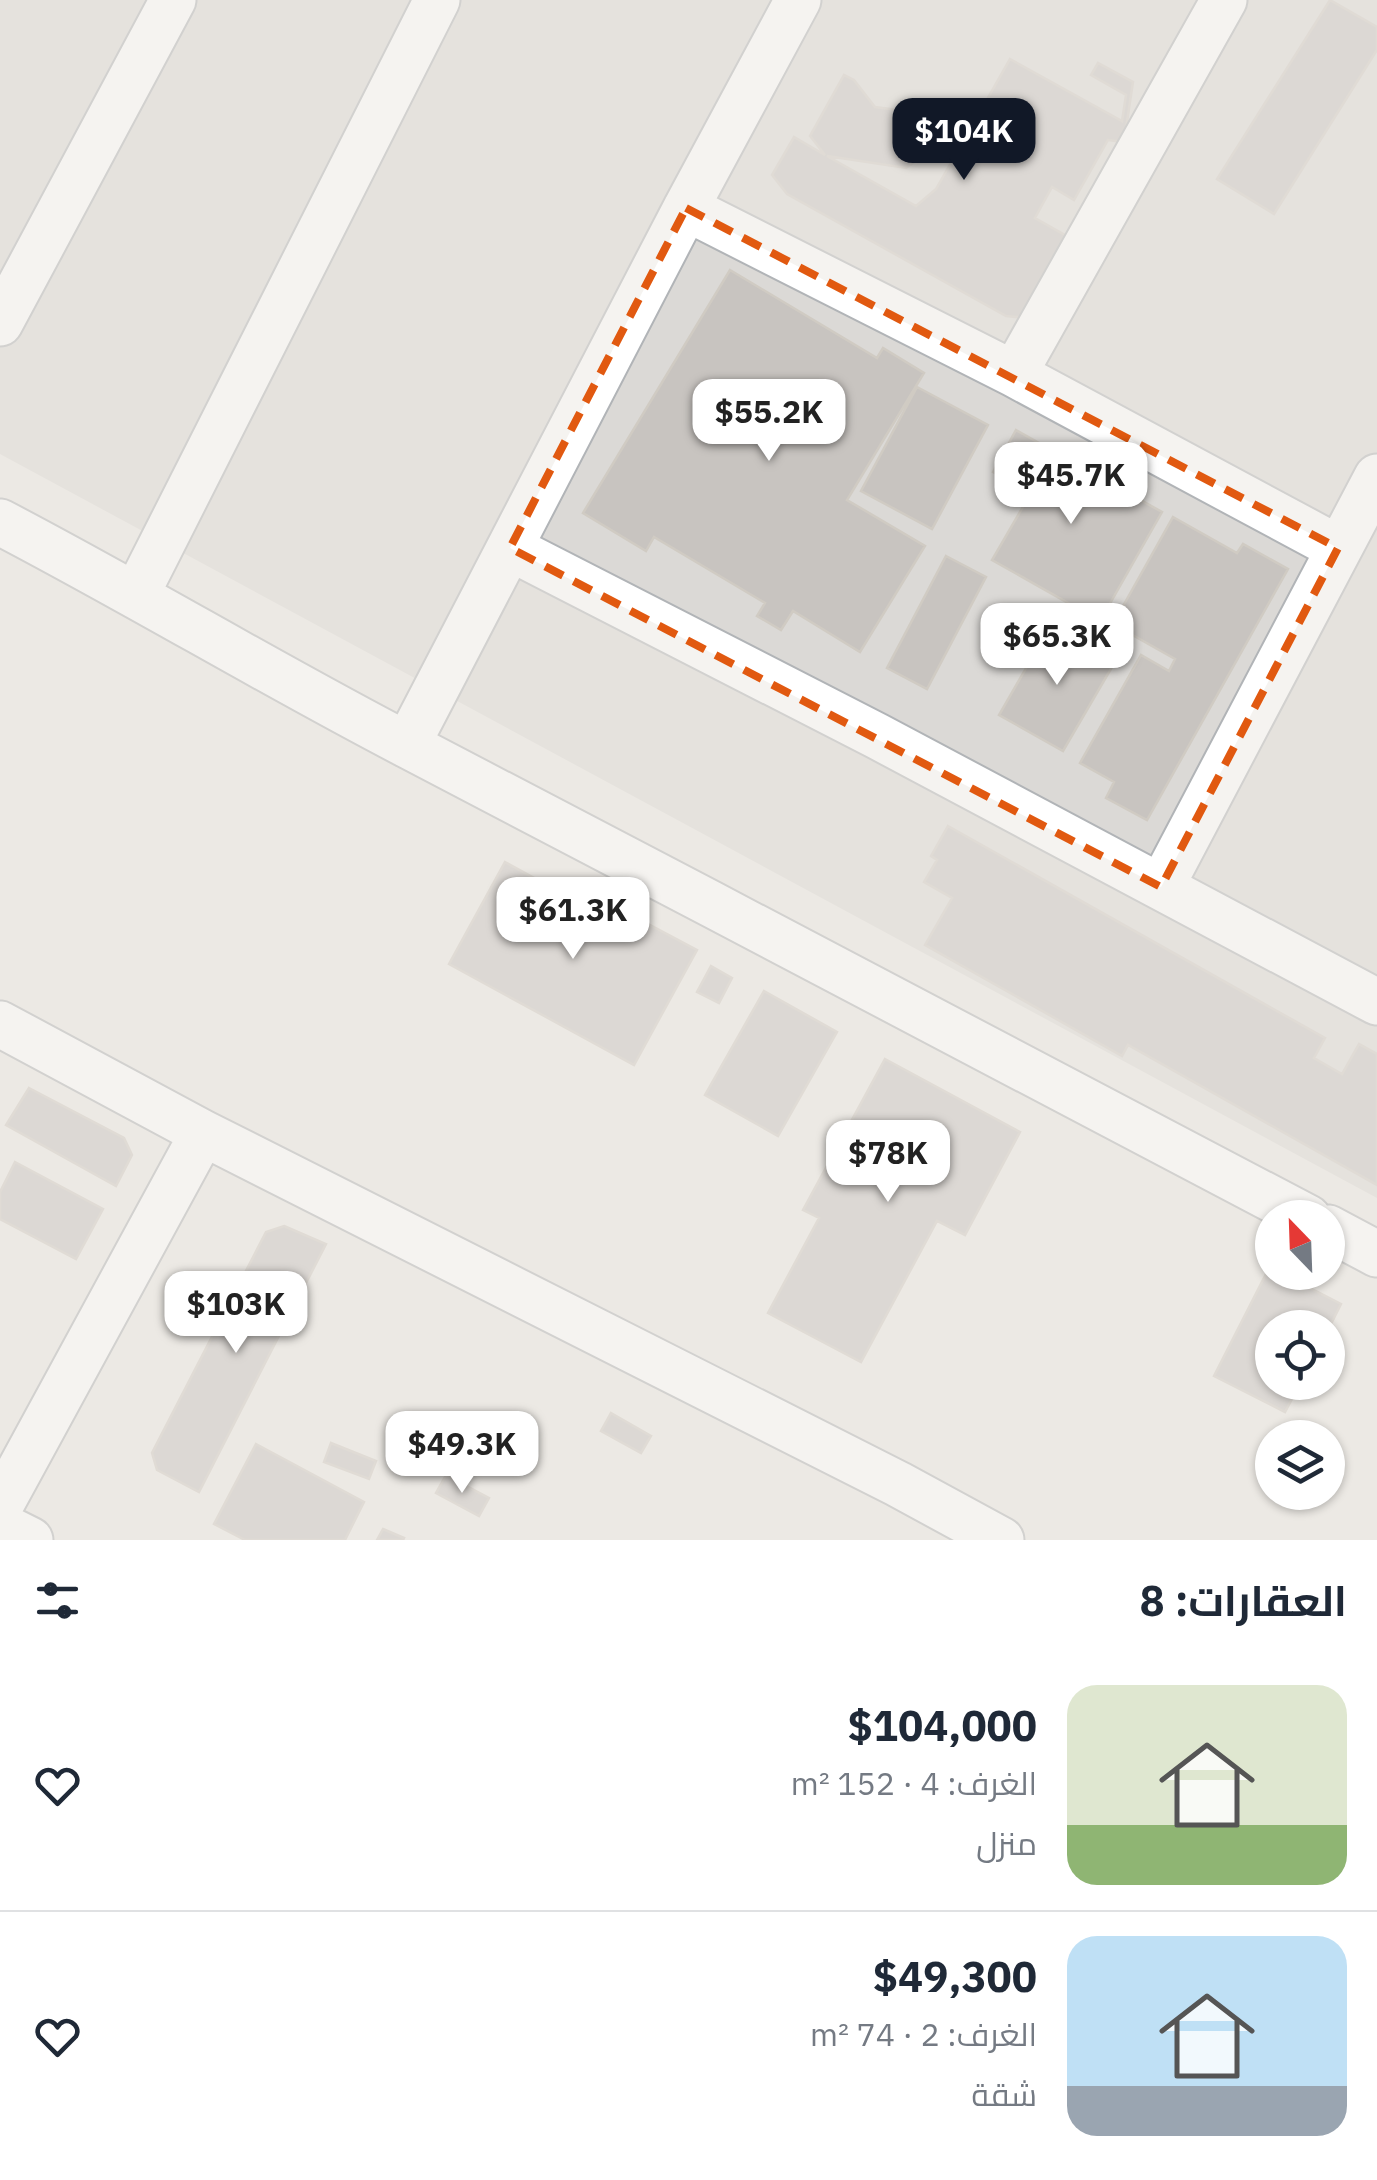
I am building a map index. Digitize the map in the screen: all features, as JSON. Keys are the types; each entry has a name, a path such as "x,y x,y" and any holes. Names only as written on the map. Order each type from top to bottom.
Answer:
{"street":[{"path":"0,323 173,0"},
{"path":"137,594 437,0"},
{"path":"407,745 798,0"},
{"path":"1014,374 1224,0"},
{"path":"686,208 1014,374 1338,548"},
{"path":"1161,887 1377,477"},
{"path":"0,522 407,745 774,934 1274,1200"},
{"path":"510,548 878,736 1377,1002"},
{"path":"0,1024 202,1134 898,1484 1001,1540"},
{"path":"0,1506 202,1134"},
{"path":"1345,1237 1377,1254"},
{"path":"0,1525 30,1540"}],"highlighted area":[{"path":"686,208 1338,548 1161,887 510,548"}],"shaded area":[{"path":"0,0 1377,0 1377,1198 0,454"}],"building":[{"path":"1330,0 1377,27 1377,50 1274,214 1217,179"},
{"path":"1010,59 1122,121 1126,95 1091,75 1098,63 1133,82 1124,142 1108,140 1074,200 1052,187 1035,218 1072,239 1027,318 1006,316 787,194 772,175 794,137 825,155 810,136 844,75 854,80 875,107 907,111 901,151 917,160 906,168 827,156 916,206 936,189"},
{"path":"730,270 877,358 883,348 924,373 847,500 925,546 860,652 793,611 781,630 757,616 765,603 654,537 646,551 583,513"},
{"path":"917,387 988,425 932,529 861,491"},
{"path":"1016,430 1162,512 1100,621 992,560 1031,493 993,472"},
{"path":"1173,517 1237,553 1243,544 1288,569 1147,820 1106,798 1114,782 1080,763 1141,655 1169,671 1175,659 1113,624"},
{"path":"946,556 986,577 927,689 887,668"},
{"path":"1051,625 1115,662 1063,751 999,715"},
{"path":"948,826 1325,1038 1314,1058 1342,1074 1359,1044 1377,1054 1377,1185 1128,1045 1122,1056 925,945 952,898 924,882 937,860 931,856"},
{"path":"505,862 624,927 631,915 697,950 634,1065 449,964"},
{"path":"711,966 732,978 719,1003 697,992"},
{"path":"764,991 837,1032 778,1136 705,1095"},
{"path":"885,1059 1020,1132 965,1235 937,1221 861,1362 768,1313 819,1218 803,1210"},
{"path":"29,1088 124,1138 132,1155 116,1186 6,1125"},
{"path":"15,1162 103,1209 76,1259 0,1219 0,1192"},
{"path":"284,1226 326,1244 199,1492 157,1470 152,1453 266,1232"},
{"path":"1258,1290 1314,1290 1341,1304 1338,1310 1255,1310 1255,1397 1214,1376"},
{"path":"1261,1400 1291,1400 1285,1412"},
{"path":"611,1413 651,1436 641,1453 601,1431"},
{"path":"331,1443 376,1461 369,1479 324,1462"},
{"path":"256,1444 364,1502 345,1540 245,1540 214,1524"},
{"path":"446,1475 489,1498 479,1516 436,1493"},
{"path":"383,1529 404,1538 377,1540"}]}
